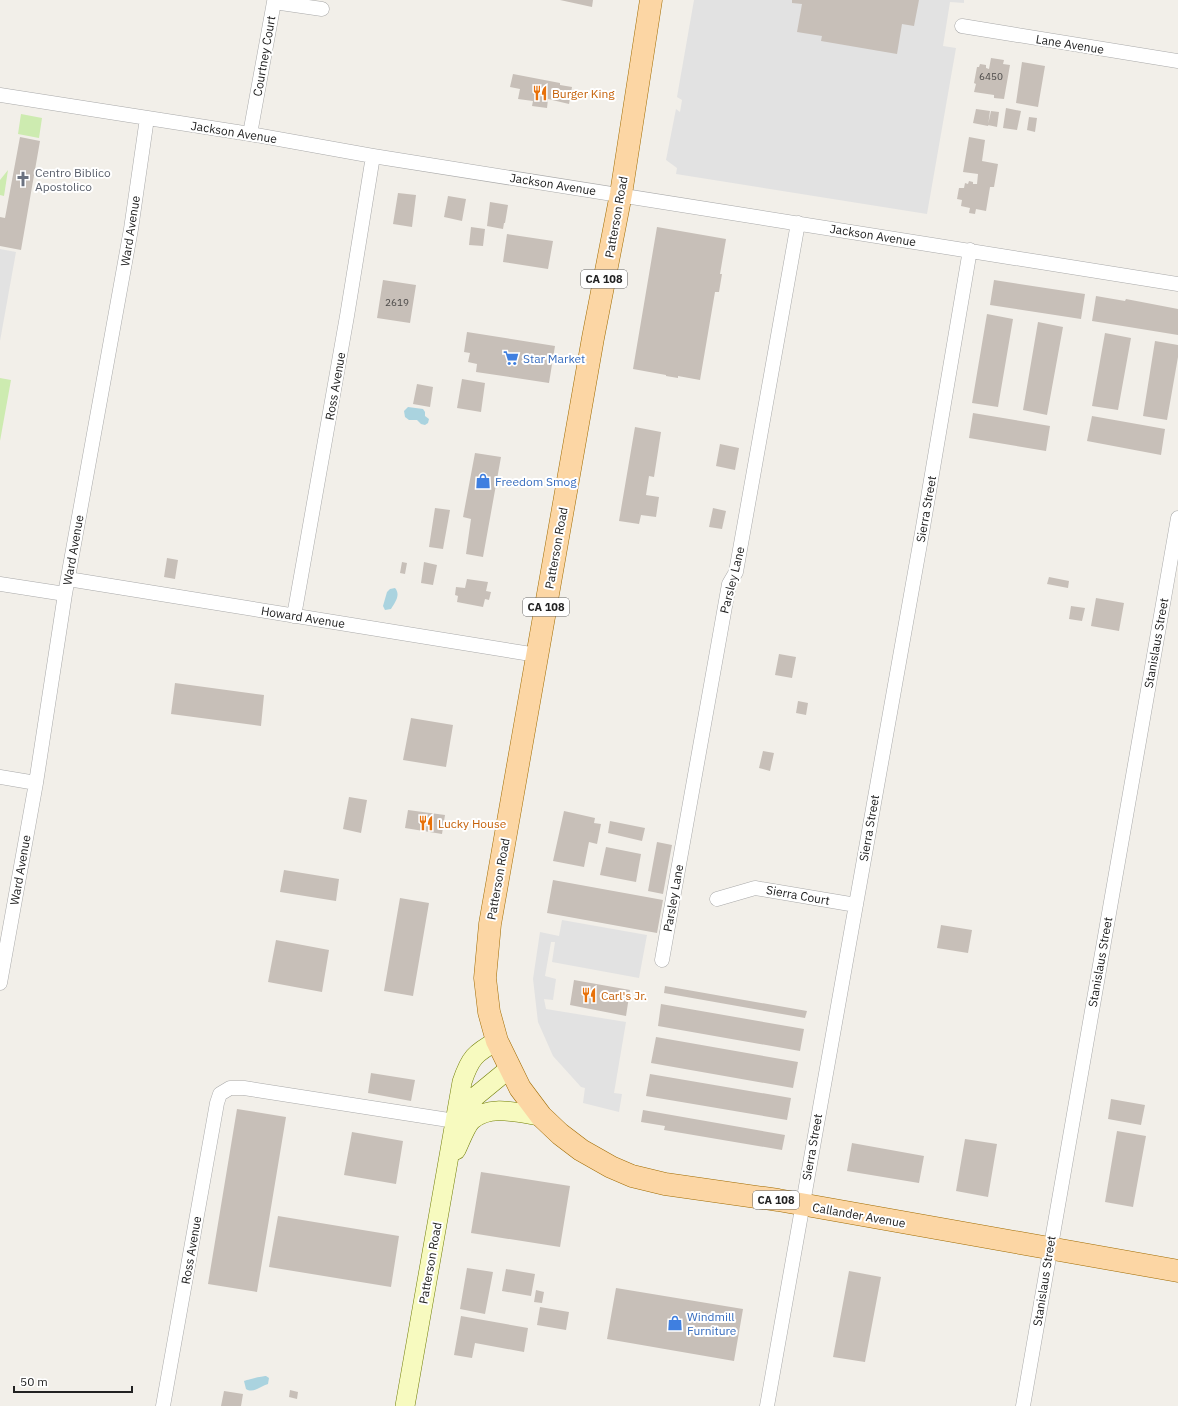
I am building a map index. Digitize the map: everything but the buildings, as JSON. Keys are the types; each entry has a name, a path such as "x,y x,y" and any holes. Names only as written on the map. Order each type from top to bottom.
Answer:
{"main road":[{"name":"Patterson Road","path":"485,978 490,924 593,338 621,194 651,0"},
{"name":"Callander Avenue","path":"485,978 489,1012 497,1041 520,1088 541,1116 560,1134 581,1150 610,1167 632,1176 665,1184 802,1205 1178,1271"},
{"name":"Patterson Road","path":"405,1406 462,1082 468,1064 481,1050 497,1041"},
{"name":"Patterson Road","path":"455,1121 476,1096 510,1068"},
{"path":"447,1165 471,1121 485,1112 499,1111 541,1116"}],"street":[{"name":"Courtney Court","path":"250,134 274,2 322,9"},
{"name":"Lane Avenue","path":"962,26 1178,61"},
{"name":"Jackson Avenue","path":"0,95 250,134 372,156 621,194 1178,284"},
{"name":"Ward Avenue","path":"1,974 36,783 65,594 131,229 147,118"},
{"name":"Ross Avenue","path":"294,616 347,316 372,156"},
{"name":"Parsley Lane","path":"662,960 729,584 736,572 798,223"},
{"name":"Sierra Street","path":"767,1406 970,250"},
{"name":"Stanislaus Street","path":"1023,1406 1178,518"},
{"name":"Howard Avenue","path":"68,579 537,655"},
{"path":"0,584 65,594"},
{"path":"0,777 36,783"},
{"name":"Sierra Court","path":"717,900 755,888 856,905"},
{"name":"Ross Avenue","path":"163,1406 217,1103 220,1094 230,1088 244,1088 455,1121"}],"green space":[{"path":"21,114 42,118 39,138 18,134"},
{"path":"8,170 4,196 0,195 0,180"},
{"path":"0,378 11,380 0,441"}],"shaded area":[{"path":"694,0 964,0 964,3 950,2 943,46 956,48 927,214 676,174 677,168 666,160 676,109 680,112 682,100 677,97"},
{"path":"0,249 16,252 0,341"},
{"path":"562,920 647,935 639,978 552,962 555,942 551,942 545,976 556,979 553,1000 544,999 546,1009 626,1022 614,1093 622,1094 619,1112 583,1103 585,1088 581,1087 553,1056 538,1022 533,979 540,932 559,936"}],"water":[{"path":"408,407 423,409 425,416 429,419 428,423 425,425 421,424 417,420 409,420 405,417 404,411"},
{"path":"395,588 397,591 396,601 391,609 385,610 383,606 387,592 390,589"},
{"path":"266,1376 269,1378 268,1384 251,1391 246,1389 244,1381"}],"place":[{"name":"Burger King","path":"540,93"},
{"name":"Centro Biblico Apostolico","path":"23,179"},
{"name":"Star Market","path":"511,358"},
{"name":"Freedom Smog","path":"483,481"},
{"name":"Lucky House","path":"426,823"},
{"name":"Carl's Jr.","path":"589,995"},
{"name":"Windmill Furniture","path":"675,1323"}]}
